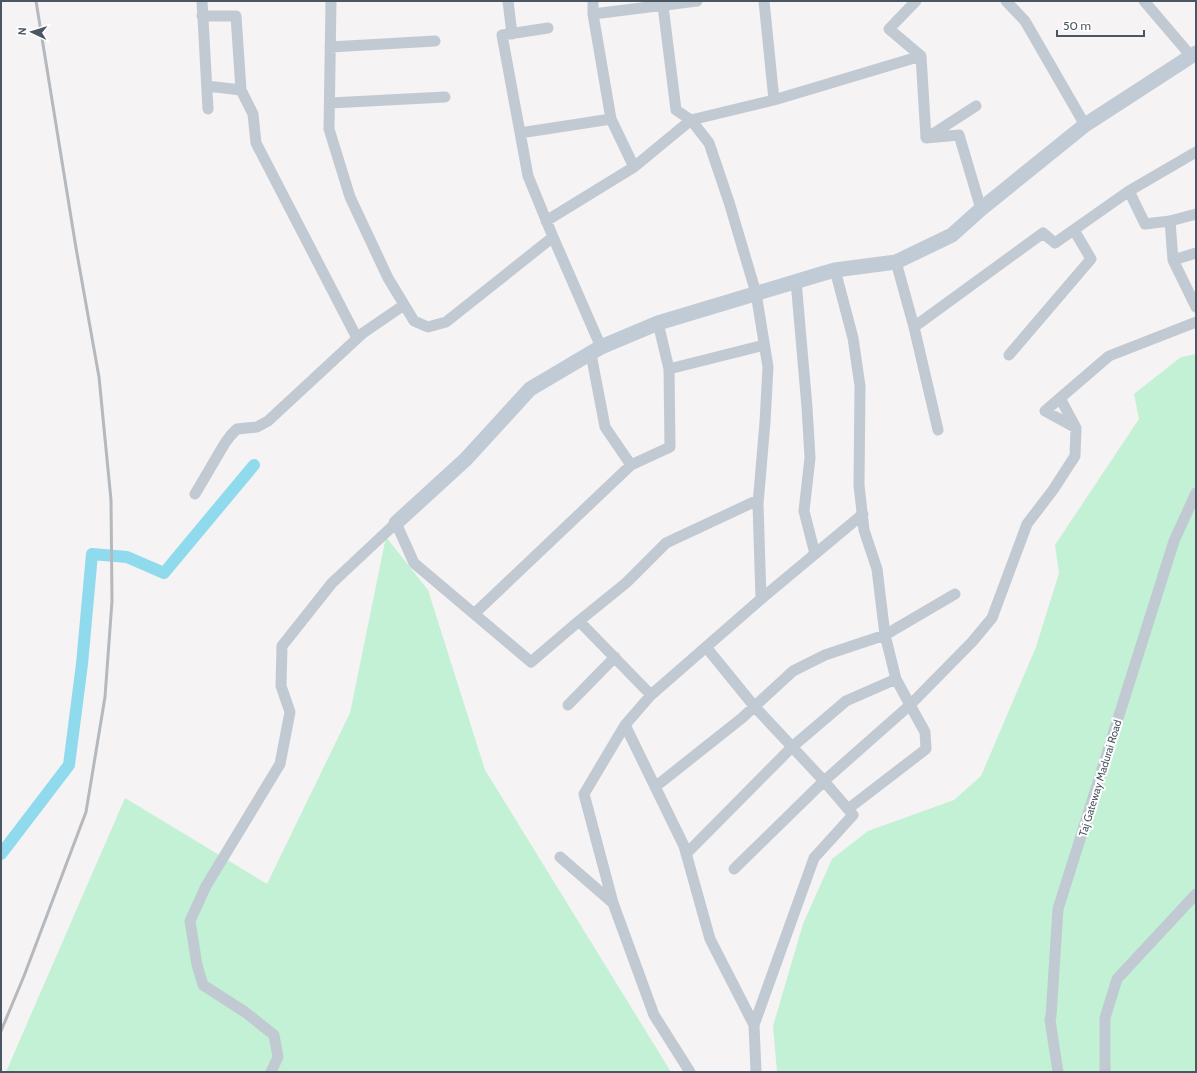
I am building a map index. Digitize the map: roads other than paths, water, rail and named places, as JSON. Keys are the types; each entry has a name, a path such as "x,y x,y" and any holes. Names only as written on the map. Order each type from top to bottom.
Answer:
{"street":[{"path":"202,1 208,109"},
{"path":"331,1 329,129 350,197 388,278 414,321 428,327 446,322 553,237"},
{"path":"508,1 512,34"},
{"path":"593,1 593,14 611,119 634,167"},
{"path":"593,14 697,1"},
{"path":"764,1 774,100"},
{"path":"916,1 888,30 921,56 926,138"},
{"path":"271,1072 278,1057 274,1035 245,1012 203,985 197,966 190,921 206,886 280,764 290,712 281,686 282,646 332,583 466,459 530,389 596,350 658,323 796,281 835,270 896,262 952,235 981,209 1085,125 1193,55 1144,1"},
{"path":"1009,2 1025,21 1085,125"},
{"path":"663,6 676,110 691,120 709,143 729,202 756,293 768,367 766,422 758,500 761,599"},
{"path":"202,16 236,16 241,90 253,114 256,143 357,338"},
{"path":"548,28 502,35 528,176 596,350 605,426 631,465"},
{"path":"330,47 435,41"},
{"path":"546,221 634,167 691,120 774,100 921,56"},
{"path":"207,86 241,90"},
{"path":"330,103 444,97"},
{"path":"926,138 976,106"},
{"path":"520,133 611,119"},
{"path":"926,138 959,135 981,209"},
{"path":"914,327 1043,233 1055,243 1129,191 1196,152"},
{"path":"1129,191 1145,224 1170,221 1196,214"},
{"path":"1170,221 1173,260 1196,307"},
{"path":"1009,355 1092,258 1074,230"},
{"path":"1173,260 1196,253"},
{"path":"896,262 914,327 938,430"},
{"path":"835,270 853,338 860,386 859,485 864,530 878,569 885,635 896,679 925,732 926,749 848,809"},
{"path":"796,281 810,458 804,512 815,554"},
{"path":"195,494 230,435 237,429 257,427 268,421 357,338 404,305"},
{"path":"1076,428 1045,411 1109,356 1196,322"},
{"path":"474,614 631,465 670,447 669,369 658,323"},
{"path":"669,369 764,345"},
{"path":"734,869 824,781 910,705 972,642 992,618 1027,524 1053,490 1075,456 1076,428 1060,398"},
{"name":"Taj Gateway Madurai Road","path":"1058,1072 1050,1020 1058,909 1174,541 1196,494"},
{"path":"396,523 414,563 531,662 626,583 666,543 758,500"},
{"path":"690,1072 654,1015 613,903 584,794 625,725 651,695 761,599 862,514"},
{"path":"655,787 742,718 793,671 826,654 885,635 955,594"},
{"path":"579,621 651,695"},
{"path":"706,647 754,706 824,781 853,815 814,858 754,1025 756,1072"},
{"path":"568,705 615,657"},
{"path":"686,854 792,747 846,701 896,679"},
{"path":"625,725 684,846 710,939 754,1025"},
{"path":"560,857 613,903"},
{"path":"1105,1072 1105,1018 1117,979 1196,894"}],"waterway":[{"path":"1,854 69,765 82,664 92,554 127,557 164,573 254,465"}],"railway":[{"path":"1,1031 24,976 86,812 105,697 112,601 111,500 99,377 76,248 36,1"}]}
